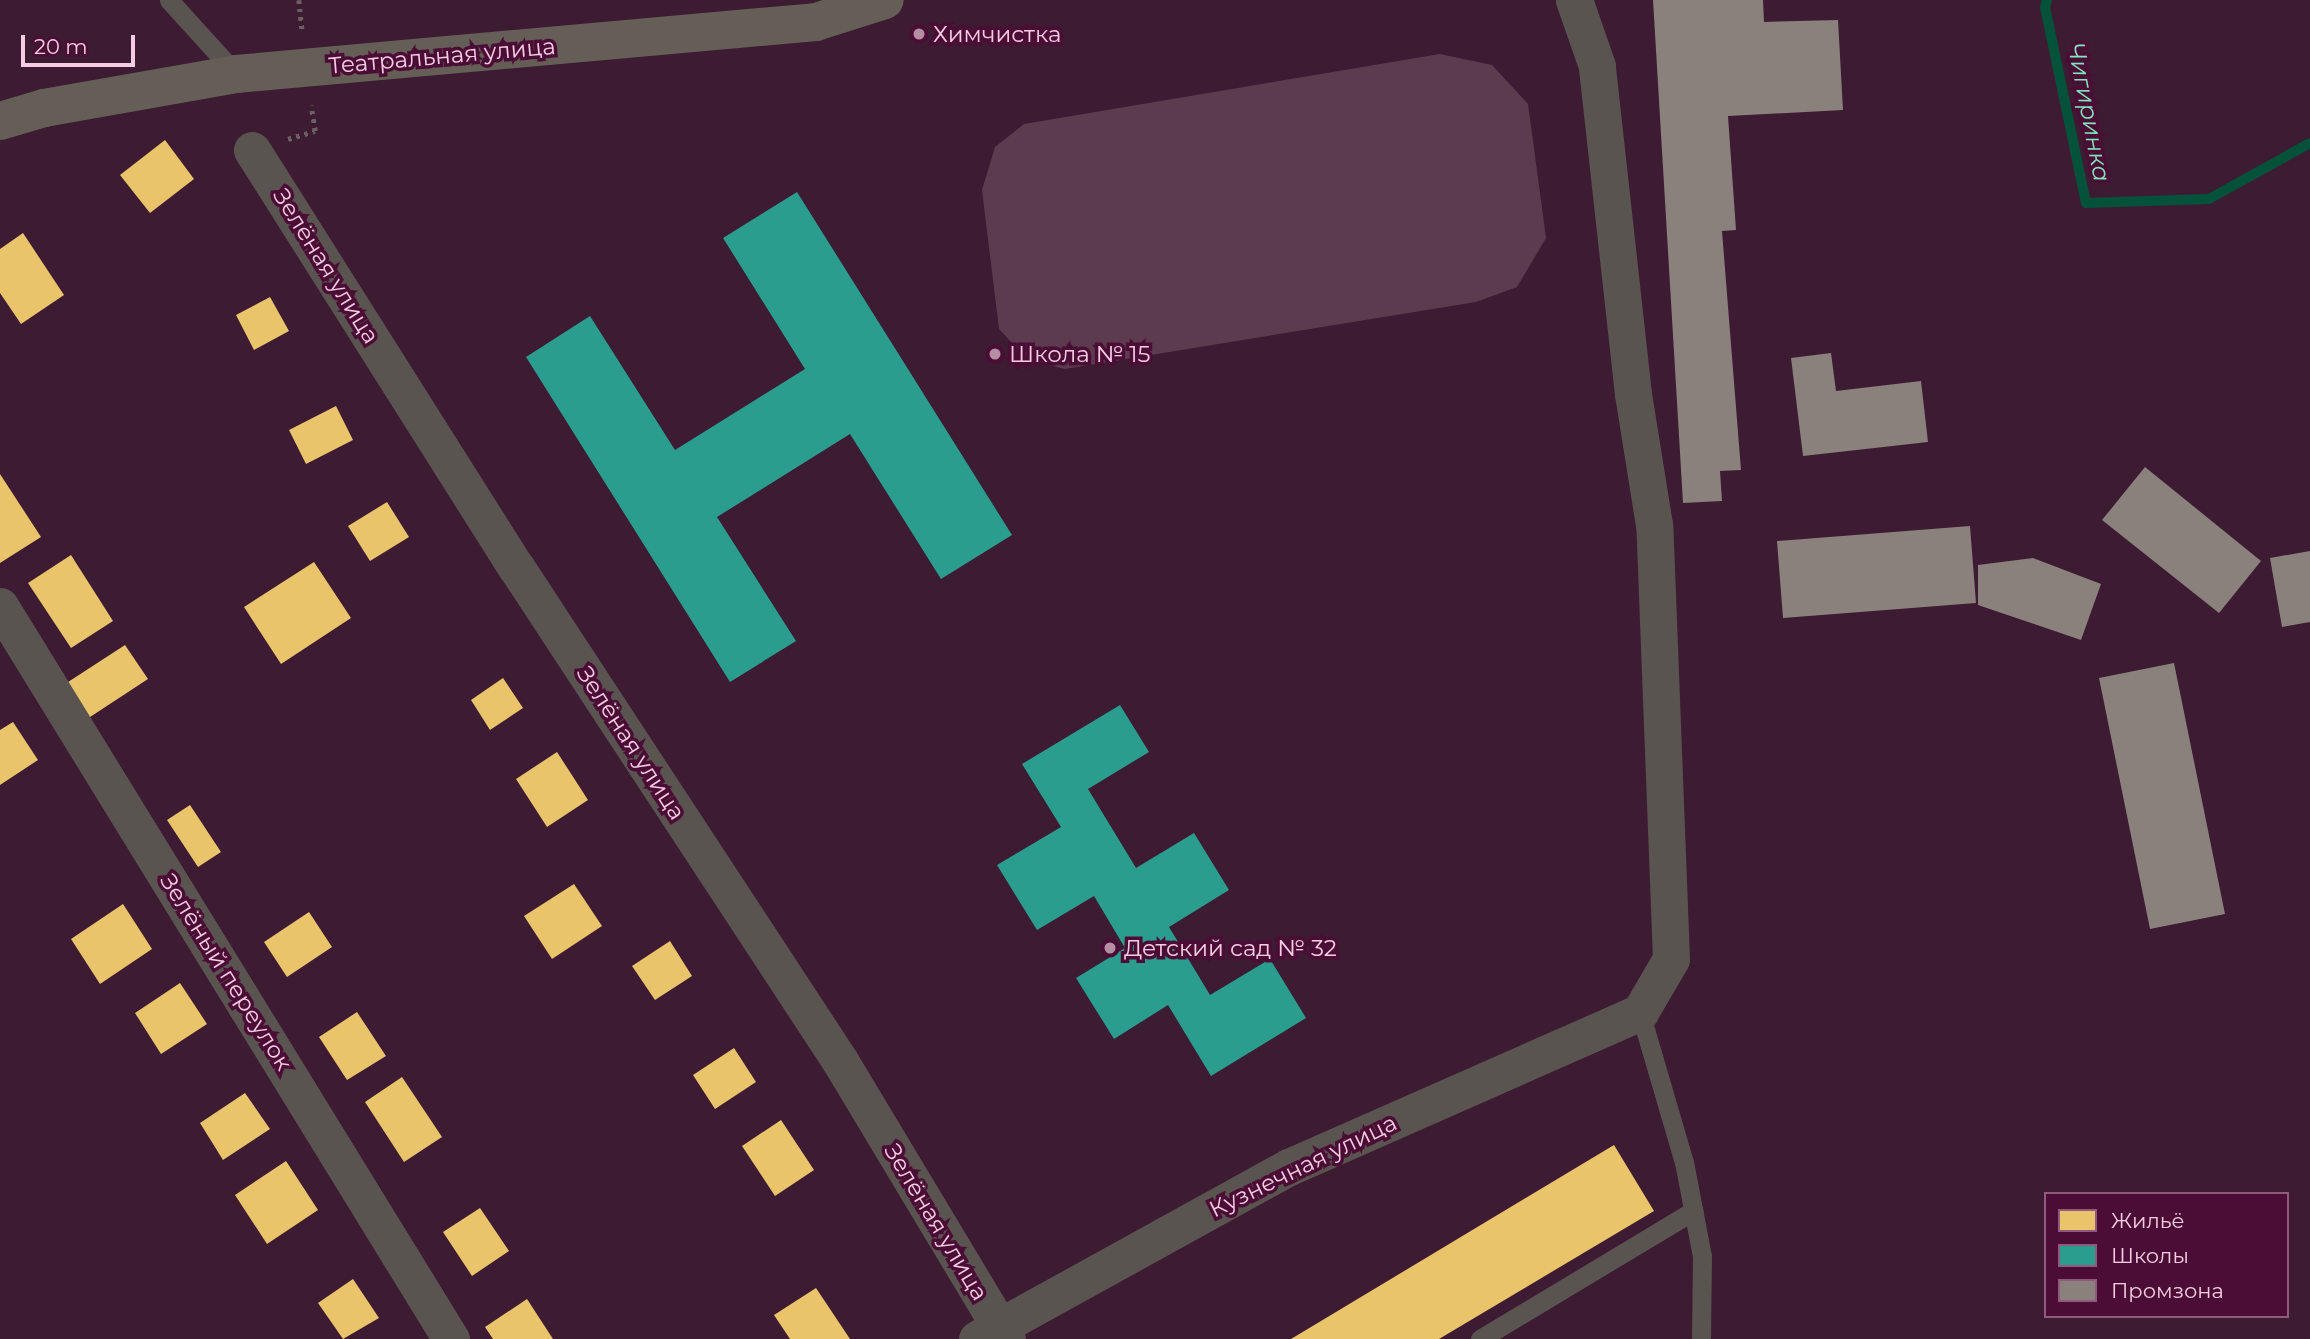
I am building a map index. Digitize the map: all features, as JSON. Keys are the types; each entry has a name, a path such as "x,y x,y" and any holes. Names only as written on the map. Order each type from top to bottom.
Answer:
{"main road":[{"name":"Театральная улица","path":"0,121 44,108 236,74 817,22 885,0"}],"street":[{"path":"1574,0 1597,66 1633,394 1654,525 1671,959 1640,1012"},
{"name":"Зелёная улица","path":"252,150 516,567 840,1061 994,1334"},
{"name":"Зелёный переулок","path":"0,606 451,1339"},
{"name":"Кузнечная улица","path":"994,1334 1289,1167 1640,1012"}],"lane":[{"path":"169,0 236,74"},
{"path":"1640,1012 1684,1162 1702,1256 1701,1339"},
{"path":"1480,1339 1693,1211"}],"shaded area":[{"path":"1440,54 1492,65 1528,104 1546,238 1517,287 1476,302 1065,369 1028,360 999,329 982,190 995,147 1024,124"}],"building: Жильё":[{"path":"165,140 194,179 150,213 120,175"},
{"path":"23,233 64,295 21,324 0,293 0,249"},
{"path":"270,297 289,331 254,350 236,315"},
{"path":"336,406 353,440 306,464 289,430"},
{"path":"0,474 41,537 0,563"},
{"path":"387,502 409,537 370,561 348,526"},
{"path":"71,555 113,621 71,648 28,583"},
{"path":"314,562 351,618 281,664 244,607"},
{"path":"125,645 148,679 87,719 65,684"},
{"path":"503,678 523,708 490,730 471,700"},
{"path":"13,722 38,760 0,785 0,730"},
{"path":"557,752 588,800 547,827 516,779"},
{"path":"190,805 221,852 198,867 167,820"},
{"path":"574,884 602,926 552,959 524,916"},
{"path":"123,904 152,949 100,984 71,939"},
{"path":"309,912 332,947 287,977 264,942"},
{"path":"670,941 692,976 655,1000 632,966"},
{"path":"180,983 207,1024 161,1054 135,1013"},
{"path":"357,1012 386,1056 347,1080 319,1037"},
{"path":"734,1048 756,1082 715,1109 693,1075"},
{"path":"402,1077 442,1137 404,1162 365,1102"},
{"path":"245,1093 270,1129 223,1160 200,1123"},
{"path":"781,1120 814,1170 775,1196 742,1146"},
{"path":"1614,1145 1654,1211 1439,1339 1291,1339"},
{"path":"286,1161 318,1210 267,1244 235,1195"},
{"path":"480,1208 509,1251 472,1276 443,1232"},
{"path":"353,1279 379,1318 343,1339 318,1303"},
{"path":"816,1288 850,1339 790,1339 774,1315"},
{"path":"527,1299 553,1339 493,1339 485,1327"}],"building: Школы":[{"path":"797,192 1012,535 941,579 850,434 717,517 796,641 730,682 526,357 590,316 675,450 805,369 723,238"},
{"path":"1120,705 1149,752 1088,789 1136,868 1194,833 1229,890 1169,927 1210,995 1270,959 1306,1018 1211,1076 1168,1005 1114,1039 1076,978 1125,948 1094,896 1037,930 997,865 1061,827 1022,764"}],"building: Промзона":[{"path":"1653,0 1763,0 1764,22 1838,20 1843,110 1728,116 1736,230 1722,231 1741,470 1720,471 1722,501 1683,503"},
{"path":"1831,353 1836,391 1921,381 1928,442 1803,456 1791,358"},
{"path":"2145,467 2261,561 2219,613 2102,520"},
{"path":"1970,526 1976,603 1783,618 1777,541"},
{"path":"2310,551 2310,622 2282,627 2270,558"},
{"path":"2033,558 2101,584 2081,640 1978,605 1978,565"},
{"path":"2174,663 2225,914 2150,929 2099,678"}],"waterway":[{"name":"Чигиринка","path":"2047,0 2045,7 2086,203 2209,199 2310,143"}],"place":[{"name":"Химчистка","path":"919,34"},
{"name":"Школа № 15","path":"995,354"},
{"name":"Детский сад № 32","path":"1110,948"}]}
